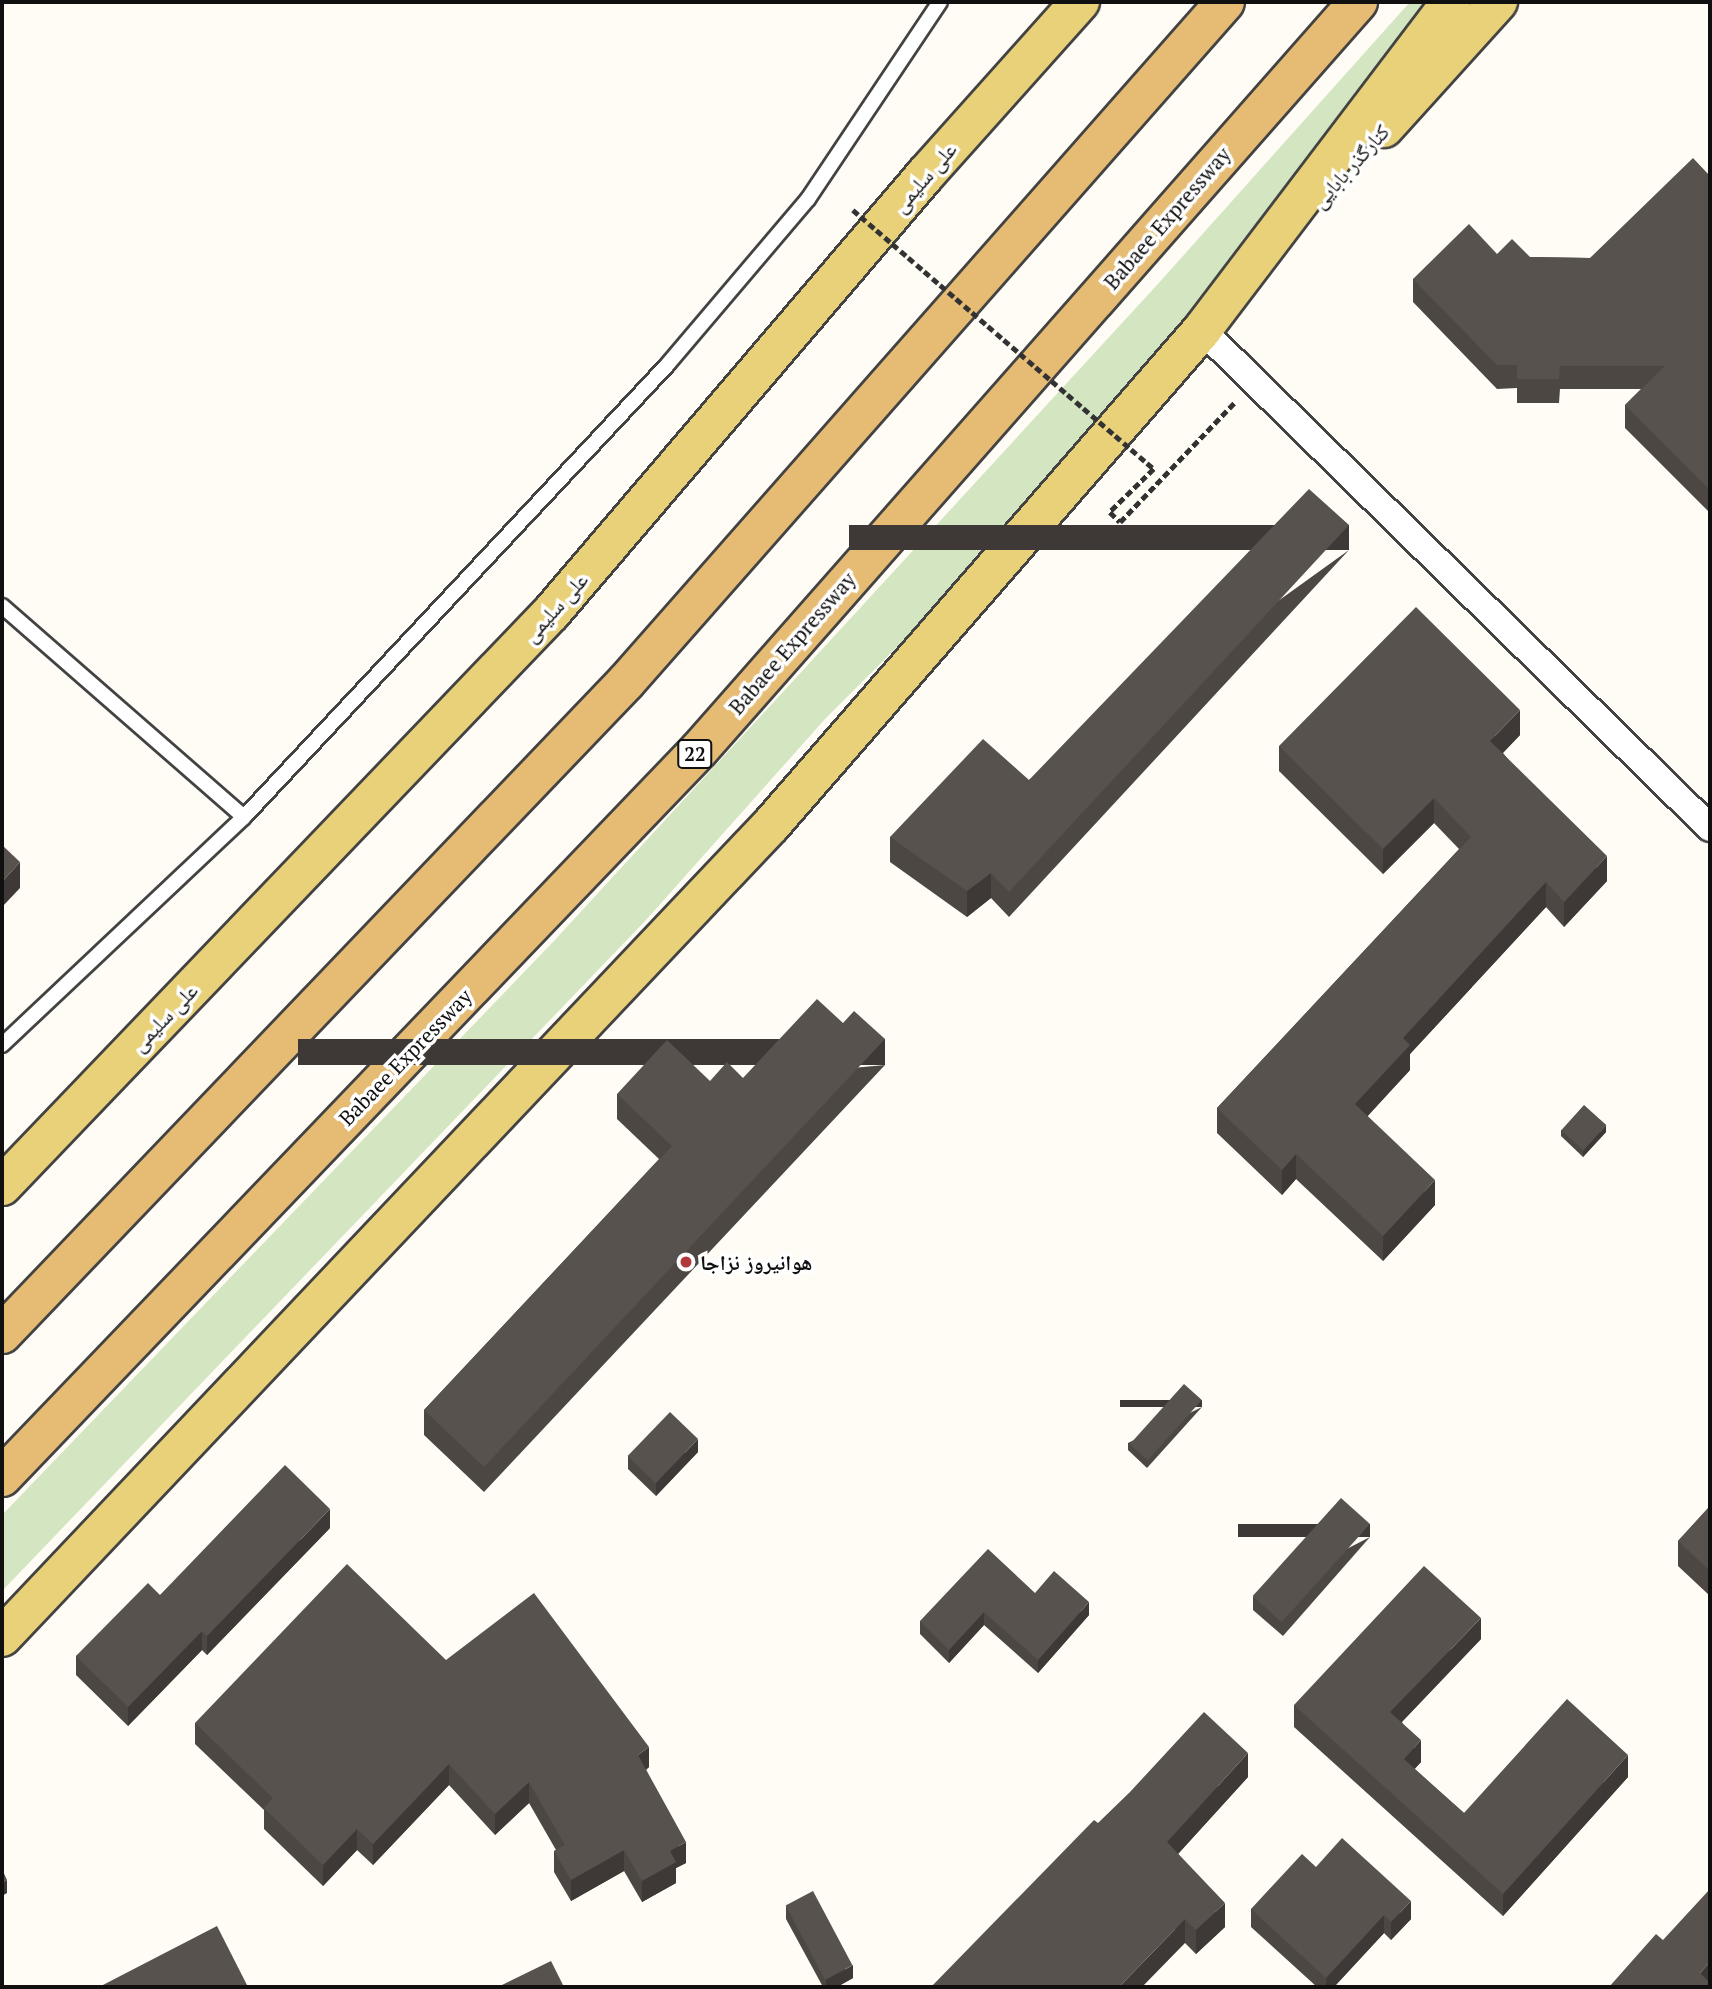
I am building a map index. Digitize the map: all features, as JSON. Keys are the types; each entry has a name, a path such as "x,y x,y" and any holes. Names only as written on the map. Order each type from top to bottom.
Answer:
{"highway":[{"path":"2,1334 625,682 1225,2"},
{"name":"Babaee Expressway","path":"2,1477 699,750 1357,2"}],"main road":[{"path":"2,1637 771,825 1202,330 1451,2"},
{"name":"کنارگذر بابایی","path":"1202,330 1498,2"},
{"name":"علی سلیمی","path":"2,1186 551,613 917,185 1078,3"}],"street":[{"path":"1202,330 1710,828"}],"lane":[{"path":"2,1045 244,817 668,364 808,199 940,2"},
{"path":"2,606 244,817"}],"path":[{"path":"853,210 1154,469 1110,512 1120,522 1254,381"}],"green space":[{"path":"1410,2 1440,2 1282,209 937,607 825,719 646,920 2,1591 2,1515 553,942 1157,285"}],"building":[{"path":"1693,158 1710,176 1710,490 1625,405 1665,366 1560,366 1559,379 1517,379 1517,365 1497,365 1413,279 1469,224 1497,254 1512,239 1530,257 1590,258"},
{"path":"1309,489 1349,525 1009,892 991,873 967,891 890,837 983,739 1029,780"},
{"path":"1416,607 1520,710 1490,741 1607,856 1564,902 1546,882 1403,1038 1410,1045 1355,1104 1435,1180 1383,1236 1296,1154 1282,1170 1217,1108 1471,837 1434,798 1383,849 1279,746"},
{"path":"2,845 20,862 2,882"},
{"path":"817,999 843,1023 854,1011 885,1039 484,1467 424,1410 672,1146 617,1094 667,1040 710,1081 727,1062 743,1078"},
{"path":"1584,1105 1606,1125 1584,1150 1561,1130"},
{"path":"1184,1384 1202,1400 1148,1460 1130,1444"},
{"path":"670,1412 698,1439 656,1483 628,1456"},
{"path":"285,1465 330,1509 207,1636 202,1631 128,1707 76,1656 148,1583 160,1595"},
{"path":"1341,1498 1370,1524 1282,1622 1253,1596"},
{"path":"1710,1506 1710,1571 1678,1541"},
{"path":"988,1549 1035,1593 1054,1571 1089,1602 1038,1660 984,1612 949,1650 920,1621"},
{"path":"347,1564 446,1660 534,1593 649,1747 638,1755 686,1842 670,1851 676,1862 642,1881 624,1850 571,1880 554,1851 565,1845 529,1782 495,1814 449,1764 373,1844 357,1829 323,1865 264,1808 273,1798 195,1723"},
{"path":"1424,1566 1481,1618 1390,1712 1421,1740 1404,1759 1464,1813 1567,1699 1628,1755 1503,1894 1294,1705"},
{"path":"1204,1712 1248,1753 1167,1842 1225,1903 1196,1930 1185,1919 1119,1987 931,1987 1094,1820 1098,1823 1130,1792"},
{"path":"1342,1838 1411,1901 1391,1922 1384,1915 1326,1978 1251,1909 1302,1854 1316,1867"},
{"path":"2,1869 7,1880 2,1883"},
{"path":"1710,1889 1710,1962 1700,1973 1710,1983 1710,1987 1609,1987 1656,1934 1663,1940"},
{"path":"813,1891 852,1965 825,1980 786,1906"},
{"path":"217,1926 248,1987 99,1987"},
{"path":"551,1961 564,1987 498,1987"}],"place":[{"name":"هوانیروز نزاجا","path":"686,1262"}]}
